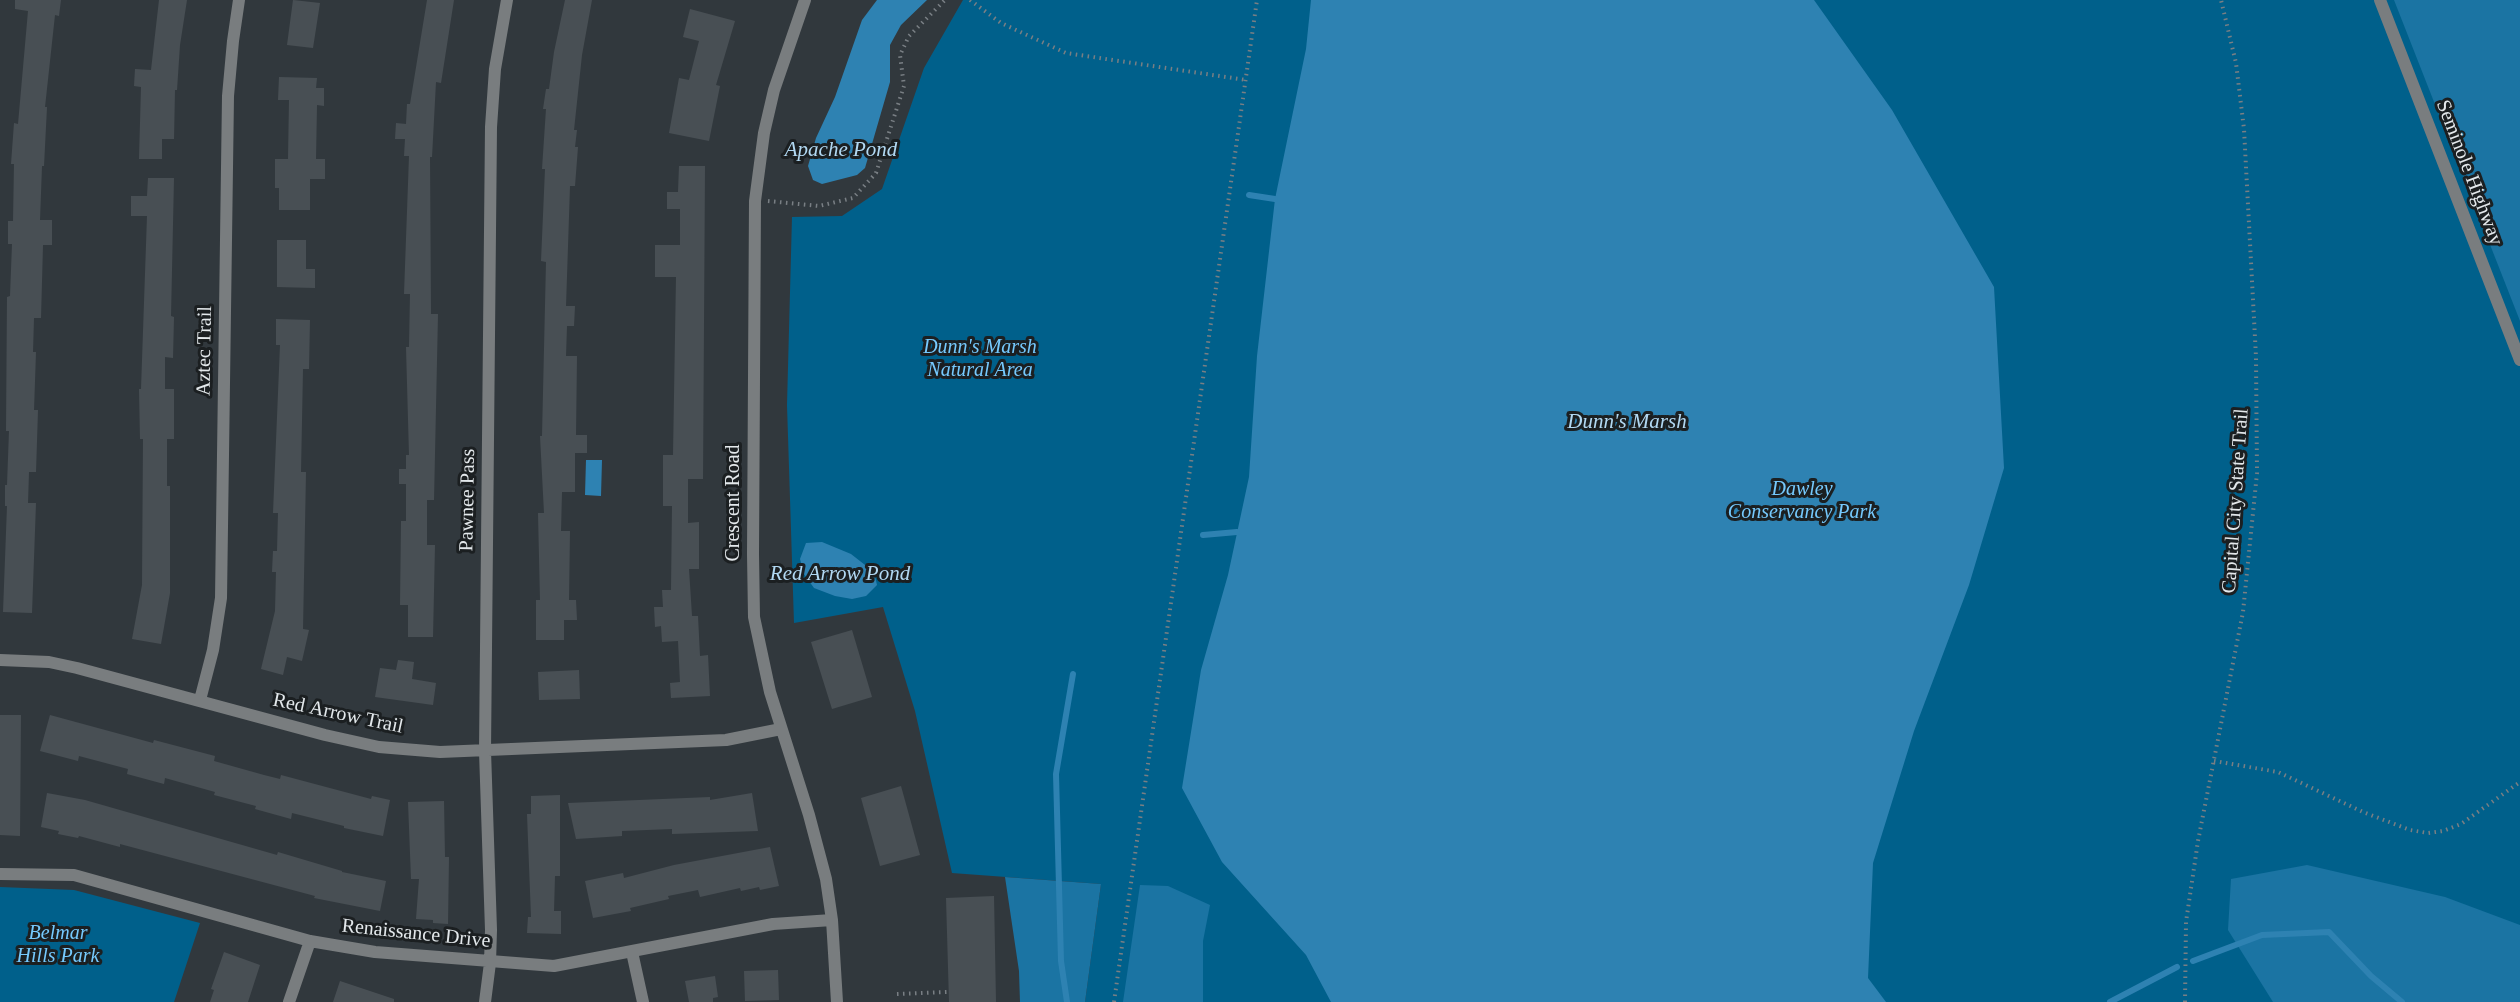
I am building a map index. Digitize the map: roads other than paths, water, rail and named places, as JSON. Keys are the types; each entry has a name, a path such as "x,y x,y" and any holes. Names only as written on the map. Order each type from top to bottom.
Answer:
{"street":[{"name":"Aztec Trail","path":"200,700 213,650 221,598 228,96 239,0"},
{"name":"Pawnee Pass","path":"485,1002 490,963 485,751 491,127 495,69 507,0"},
{"name":"Seminole Highway","path":"2380,0 2520,360"},
{"name":"Crescent Road","path":"800,1 764,133 755,201 754,617 764,669 823,868 832,920 837,1002"},
{"name":"Red Arrow Trail","path":"0,660 49,662 77,668 324,735 379,747 440,752 485,751 726,740 781,729"},
{"name":"Renaissance Drive","path":"0,874 74,875 310,941 375,952 490,963 554,966 773,924 832,920"},
{"path":"289,1002 310,941"},
{"path":"632,951 643,1002"}],"water":[{"name":"Apache Pond","path":"877,0 927,0 901,25 890,45 890,82 865,168 857,175 822,184 813,180 808,166 816,138 835,97 862,20"},
{"name":"Dunn's Marsh","path":"1311,0 1814,0 1892,110 1994,287 2004,468 1969,585 1914,731 1873,863 1868,978 1886,1002 1331,1002 1306,955 1222,862 1182,788 1201,670 1228,575 1249,477 1257,356 1275,199 1306,49"},
{"path":"586,460 602,460 601,496 585,495"},
{"name":"Red Arrow Pond","path":"822,542 851,554 874,572 877,585 866,596 852,599 835,596 814,588 804,574 800,559 806,543"}],"waterway":[{"path":"1249,195 1275,199"},
{"path":"1203,535 1237,532"},
{"path":"1067,1002 1061,961 1056,774 1073,674"},
{"path":"2193,961 2262,935 2329,932 2371,976 2402,1002"},
{"path":"2110,1002 2177,967"}],"park label":[{"name":"Dunn's Marsh Natural Area","path":"980,360"},
{"name":"Dawley Conservancy Park","path":"1802,502"},
{"name":"Belmar Hills Park","path":"58,946"}]}
